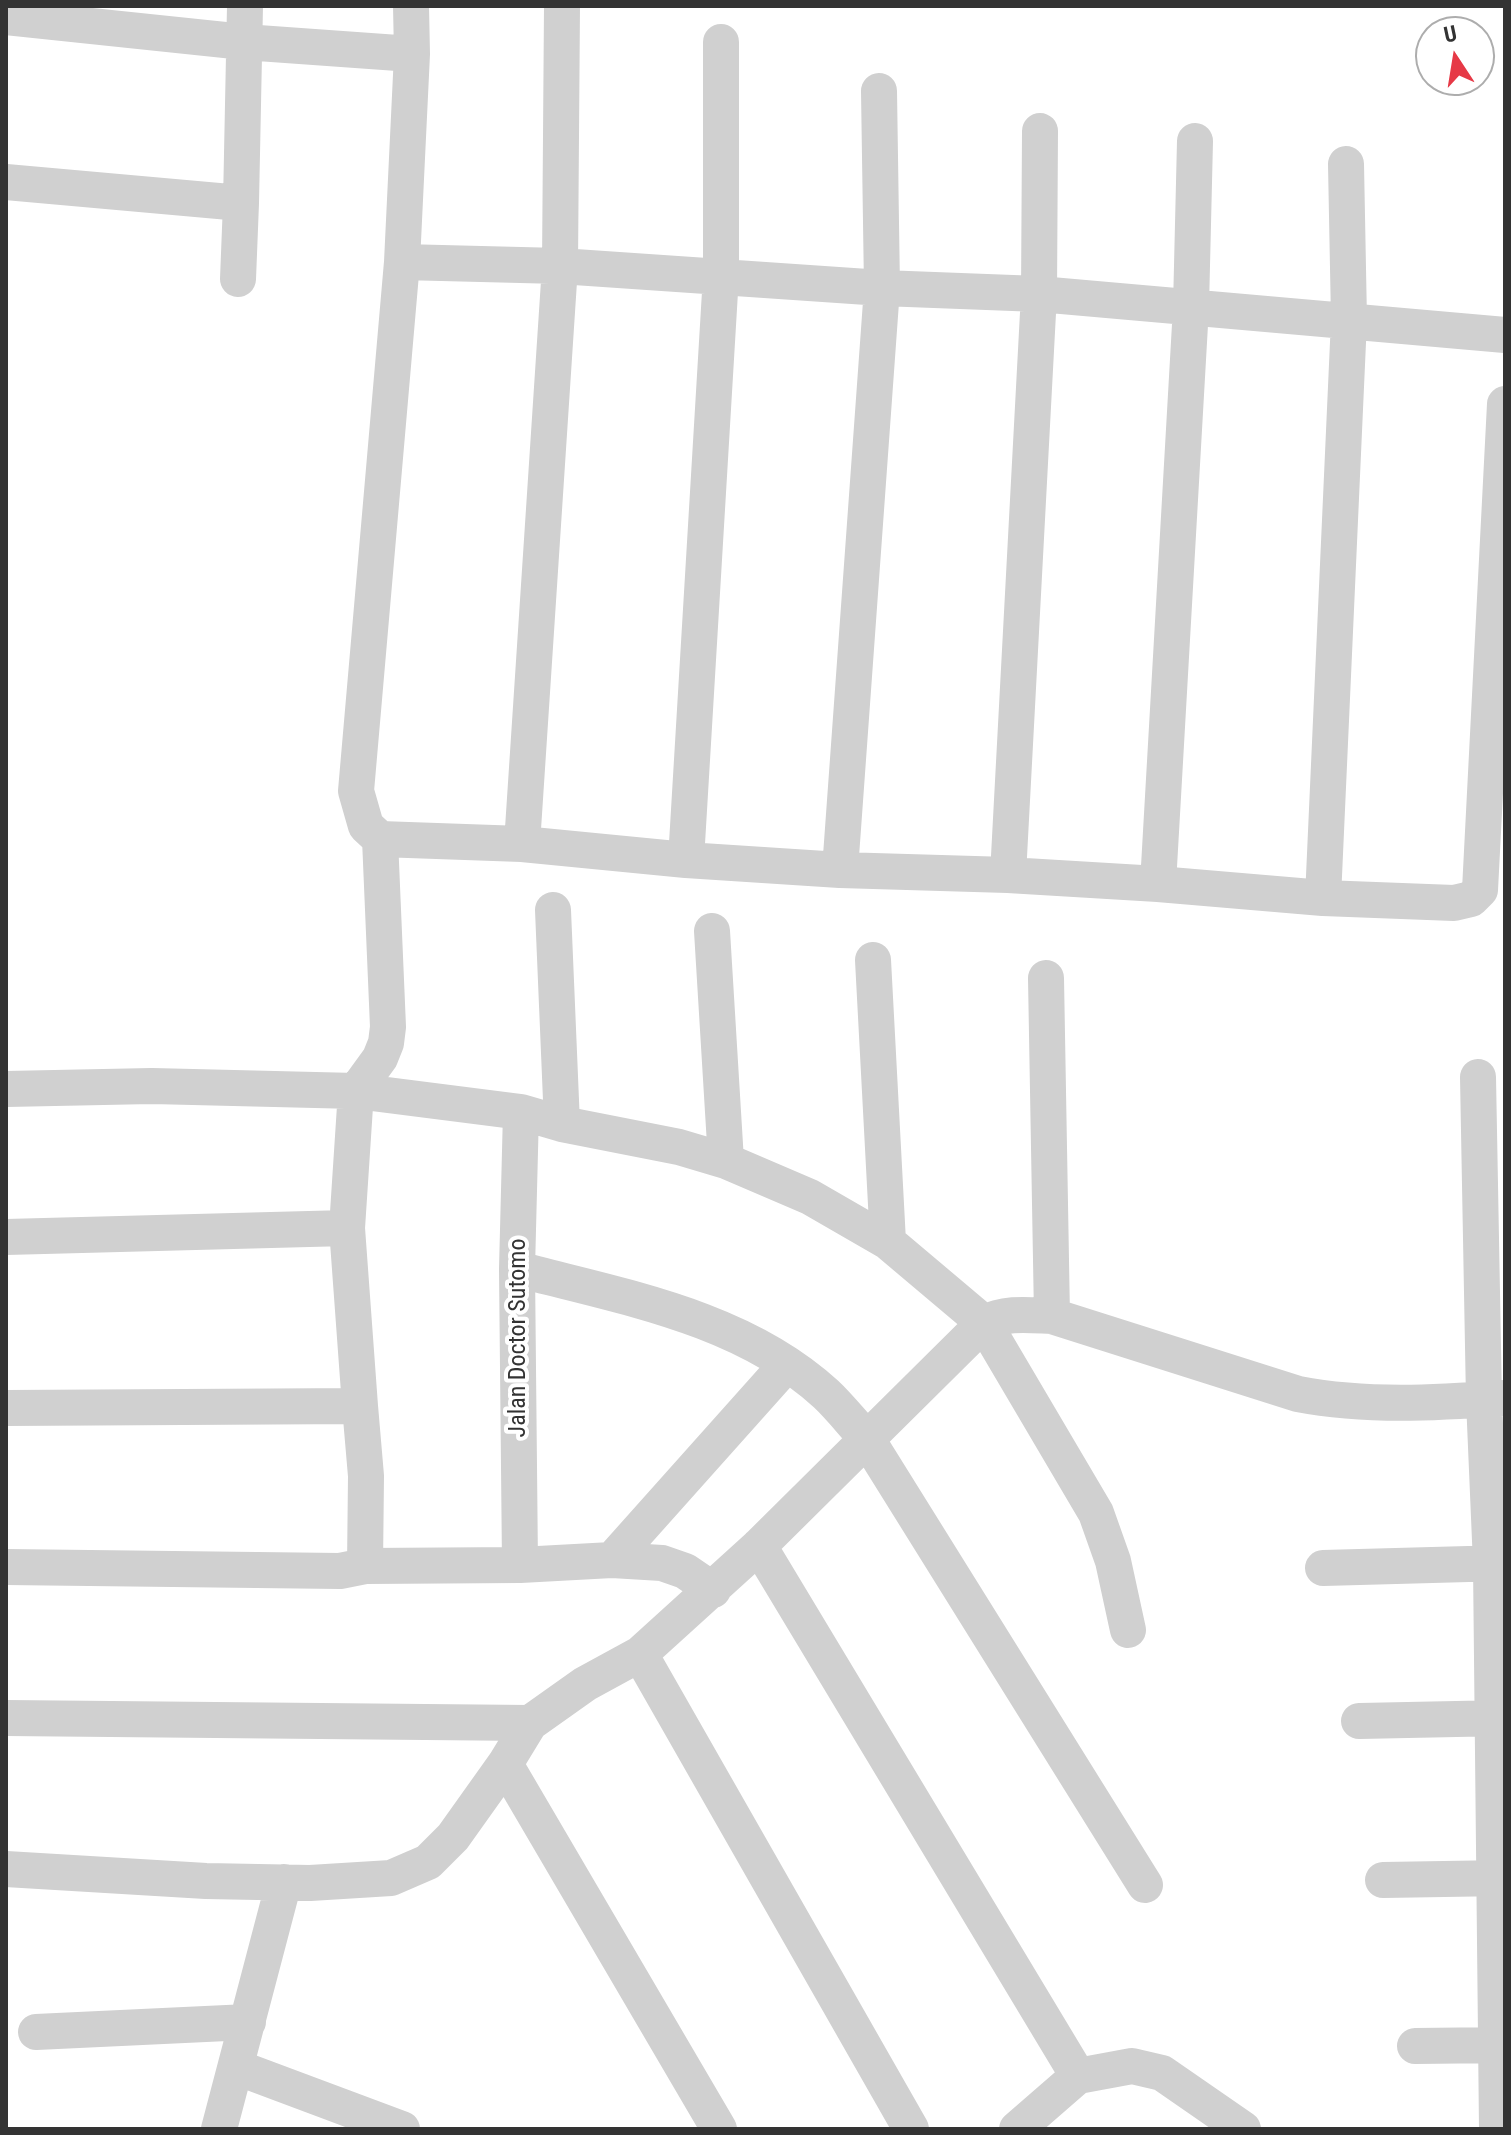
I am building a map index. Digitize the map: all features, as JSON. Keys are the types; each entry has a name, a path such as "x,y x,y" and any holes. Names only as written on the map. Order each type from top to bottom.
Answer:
{"street":[{"path":"238,279 245,6"},
{"path":"411,6 412,54 402,262 356,791 366,826 380,839 522,844 686,860 840,870 1008,875 1323,898 1454,903 1471,899 1480,890 1505,404"},
{"path":"522,844 560,266 562,6"},
{"path":"6,17 79,15 244,42 412,54"},
{"path":"686,860 721,275 721,42"},
{"path":"840,870 882,288 879,91"},
{"path":"1008,875 1039,294 1040,131"},
{"path":"1158,884 1191,307 1195,141"},
{"path":"1323,898 1349,320 1346,164"},
{"path":"6,182 241,203"},
{"path":"402,262 560,266 882,288 1039,294 1505,335"},
{"path":"365,1566 366,1476 347,1228 356,1091 380,1058 387,1035 380,839"},
{"path":"553,910 562,1124"},
{"path":"712,931 726,1161"},
{"path":"873,960 888,1242"},
{"path":"1046,978 1052,1316"},
{"path":"1478,1077 1494,1399 1498,1564 1501,2045 1497,2129"},
{"path":"6,1089 152,1086 356,1091 521,1112 562,1124 679,1147 726,1161 810,1197 888,1242 984,1323 1100,1523 1113,1561 1128,1630"},
{"name":"Jalan Doctor Sutomo","path":"520,1565 517,1269 521,1112"},
{"path":"6,1237 347,1228"},
{"path":"517,1269 660,1306 747,1340 787,1364 826,1394 867,1439 1145,1885"},
{"path":"6,1869 206,1881 284,1882 391,1878 428,1862 453,1837 530,1723 585,1684 640,1654 759,1546 984,1323 996,1317 1017,1314 1052,1316 1298,1394 1333,1401 1369,1403 1494,1399"},
{"path":"612,1560 787,1364"},
{"path":"6,1408 360,1406"},
{"path":"759,1546 1078,2076"},
{"path":"6,1567 340,1571 365,1566 520,1565 612,1560 662,1563 685,1571 713,1590"},
{"path":"1323,1568 1498,1564"},
{"path":"640,1654 911,2129"},
{"path":"6,1718 530,1723"},
{"path":"1359,1721 1498,1718"},
{"path":"505,1764 719,2129"},
{"path":"1383,1880 1499,1878"},
{"path":"219,2129 284,1882"},
{"path":"36,2032 248,2022"},
{"path":"1415,2046 1501,2045"},
{"path":"1017,2129 1078,2076 1132,2066 1147,2067 1162,2073 1243,2129"},
{"path":"236,2067 388,2127"}]}
